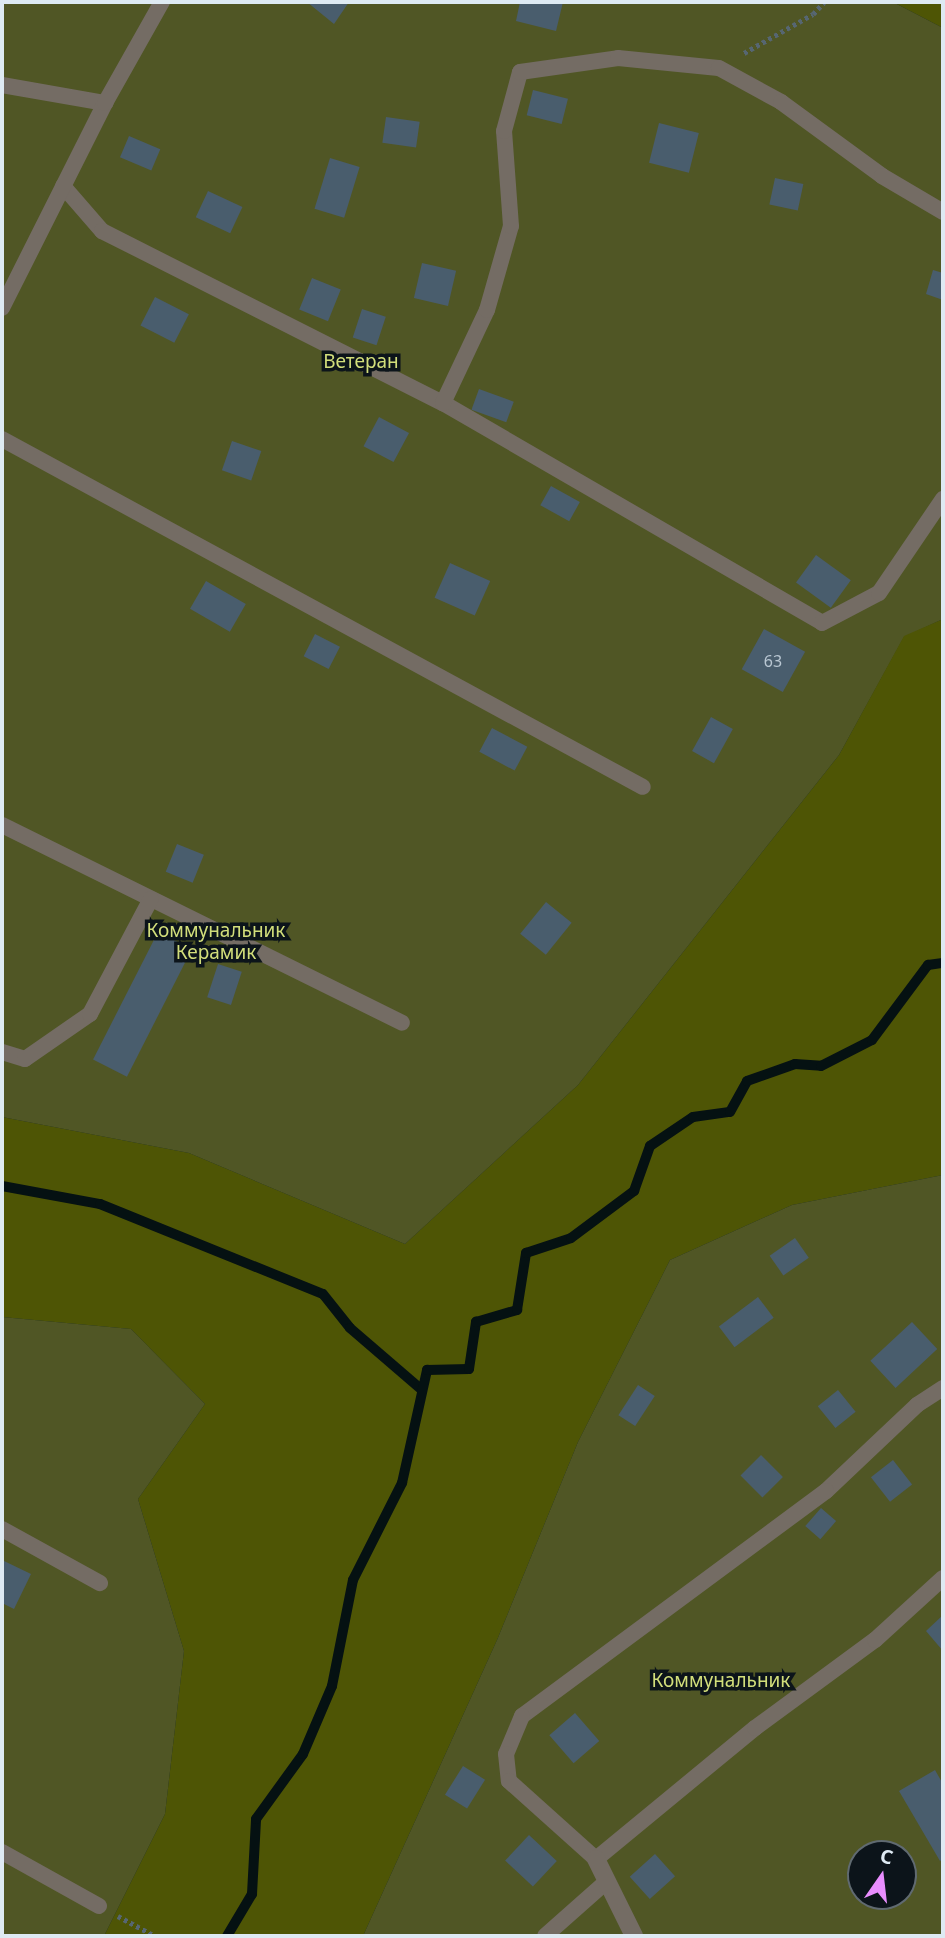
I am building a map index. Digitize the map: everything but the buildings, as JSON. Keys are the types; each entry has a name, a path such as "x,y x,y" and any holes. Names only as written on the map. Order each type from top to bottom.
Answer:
{"street":[{"path":"596,1858 634,1936"}],"lane":[{"path":"2,308 104,103 162,2"},
{"path":"443,403 487,310 511,226 504,131 520,72 618,58 719,68 781,102 882,176 943,212"},
{"path":"2,85 104,103"},
{"path":"63,186 102,232 443,403 822,623 879,593 943,499"},
{"path":"2,439 643,787"},
{"path":"2,825 402,1023"},
{"path":"2,1052 25,1059 90,1014 151,899"},
{"path":"943,1388 917,1405 826,1491 522,1716 506,1754 509,1781 596,1858 755,1728 875,1640 943,1578"},
{"path":"2,1529 100,1583"},
{"path":"2,1852 99,1906"},
{"path":"545,1936 607,1881"}],"path":[{"path":"719,68 813,14 824,2"},
{"path":"99,1906 155,1936"}],"green space":[{"path":"2,2 893,2 943,28 943,619 904,637 839,755 578,1085 405,1244 189,1153 2,1117"},
{"path":"893,2 943,2 943,28"},
{"path":"943,619 943,1175 792,1205 670,1260 578,1442 497,1640 363,1936 104,1936 165,1814 184,1651 138,1499 205,1404 131,1329 2,1317 2,1117 189,1153 405,1244 578,1085 839,755 904,636"},
{"name":"Коммунальник","path":"943,1175 943,1936 363,1936 497,1640 578,1442 670,1260 792,1205"},
{"path":"2,1317 131,1329 205,1404 138,1499 184,1651 165,1814 104,1936 2,1936"}],"waterway":[{"path":"227,1936 252,1894 256,1819 303,1754 332,1686 353,1580 402,1483 427,1370 469,1369 476,1322 517,1310 526,1253 571,1238 634,1191 650,1146 693,1117 730,1112 747,1081 795,1064 821,1066 872,1040 928,965 943,963"},
{"path":"2,1186 100,1204 323,1294 350,1328 422,1390"}],"park label":[{"name":"Ветеран","path":"361,362"},
{"name":"Коммунальник Керамик","path":"216,942"}]}
